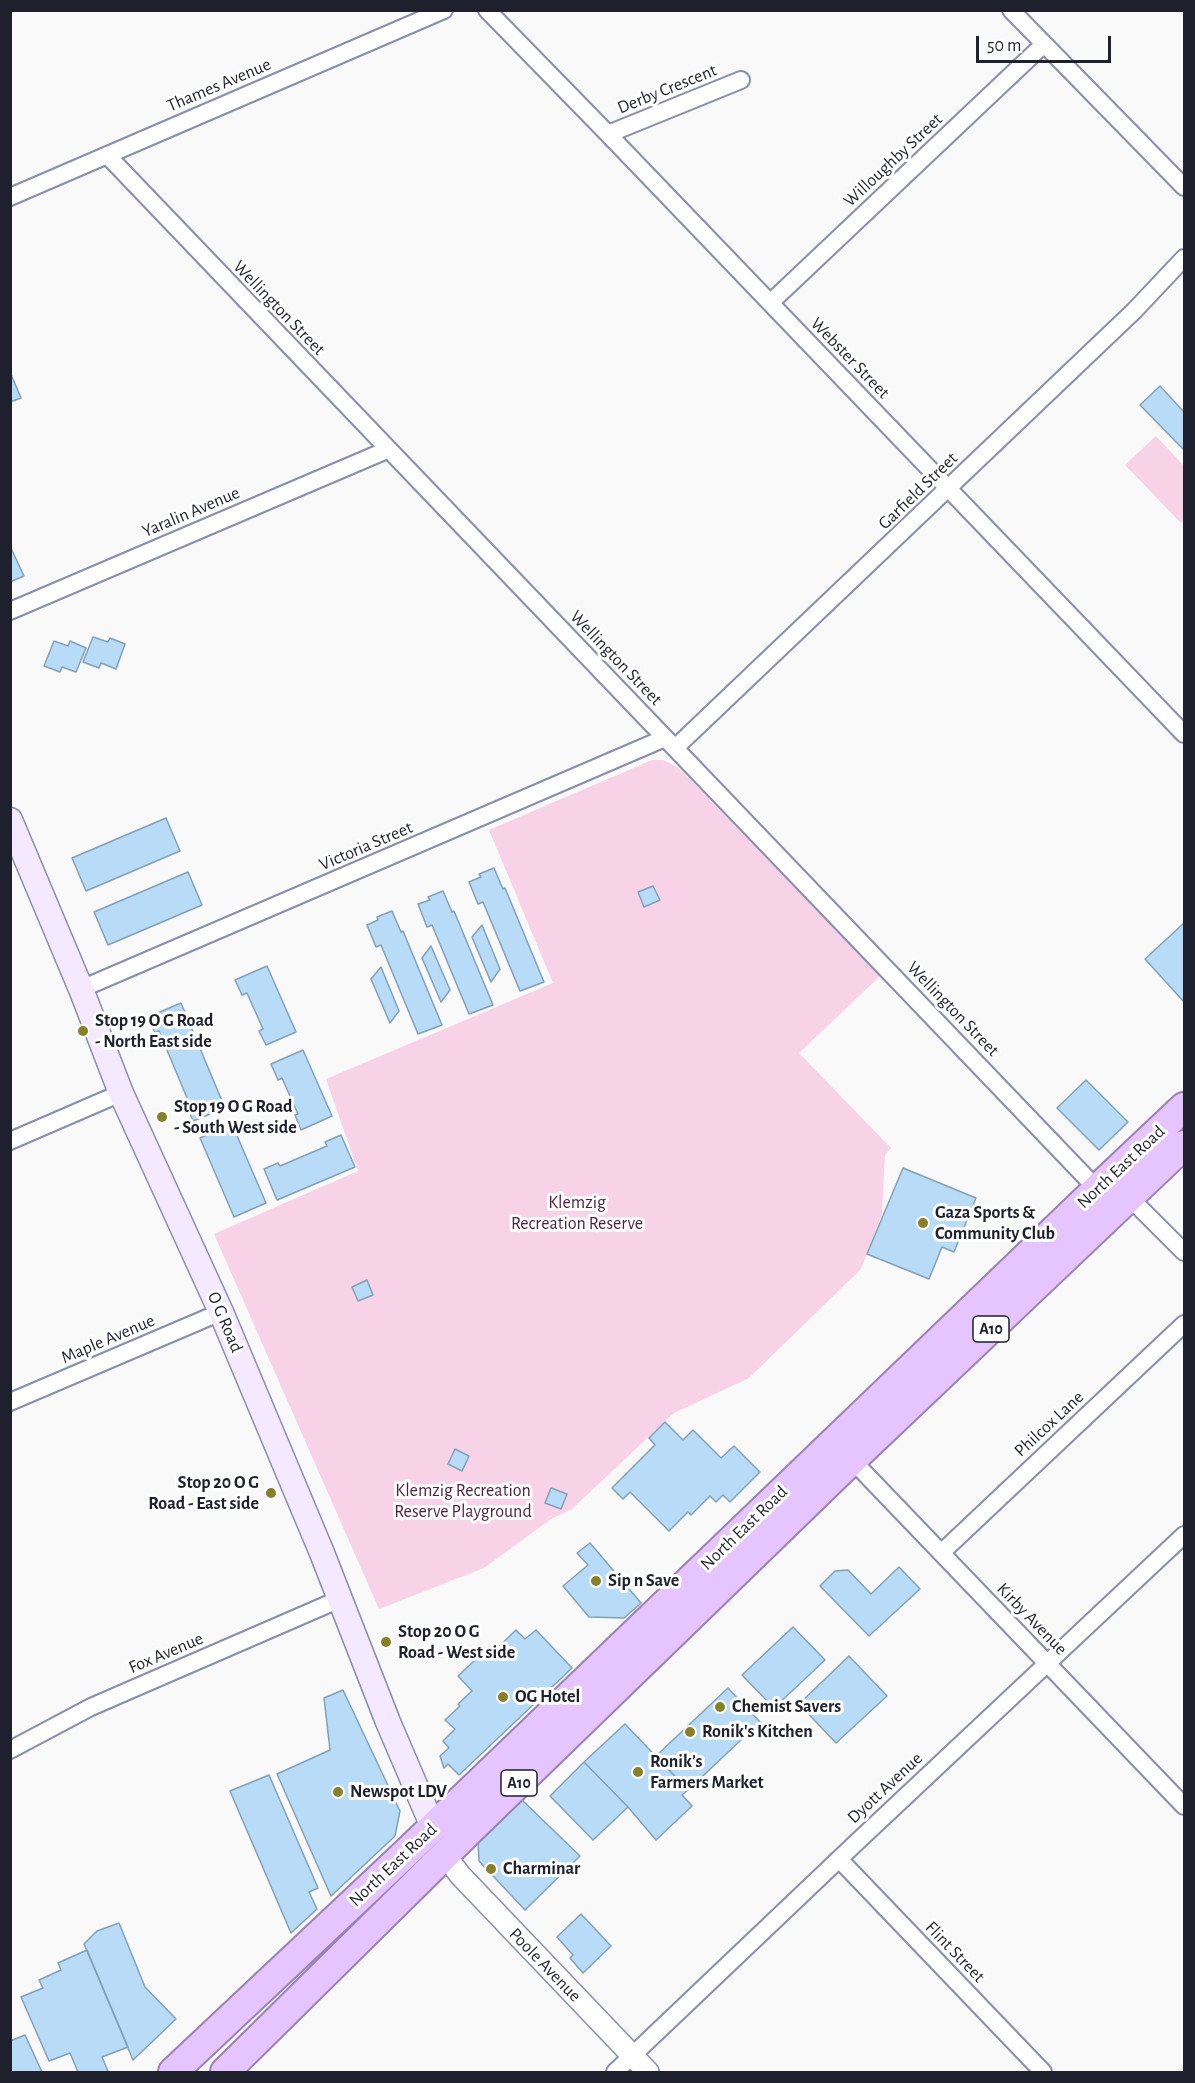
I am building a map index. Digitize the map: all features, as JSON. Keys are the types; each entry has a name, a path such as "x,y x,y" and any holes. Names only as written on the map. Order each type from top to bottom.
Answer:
{"highway":[{"name":"North East Road","path":"225,2073 445,1855 1097,1189 1185,1107"},
{"name":"North East Road","path":"172,2073 433,1827 843,1451 1130,1198 1185,1145"},
{"path":"1097,1189 1130,1198"},
{"path":"433,1827 445,1855"}],"main road":[{"name":"O G Road","path":"10,820 81,989 121,1093 221,1312 433,1827"}],"street":[{"name":"Thames Avenue","path":"10,197 444,10"},
{"name":"Webster Street","path":"487,10 1185,734"},
{"path":"1011,10 1185,187"},
{"name":"Willoughby Street","path":"770,303 1043,45"},
{"name":"Derby Crescent","path":"608,134 741,80"},
{"name":"Wellington Street","path":"106,155 1097,1189"},
{"name":"Garfield Street","path":"670,743 948,488 1134,311 1185,258"},
{"name":"Yaralin Avenue","path":"10,611 387,450"},
{"name":"Victoria Street","path":"81,989 670,743"},
{"path":"10,1141 121,1093"},
{"path":"1130,1198 1185,1252"},
{"name":"Maple Avenue","path":"10,1402 221,1312"},
{"name":"Philcox Lane","path":"941,1553 1185,1324"},
{"name":"Kirby Avenue","path":"843,1451 1185,1806"},
{"name":"Dyott Avenue","path":"615,2073 839,1859 1185,1535"},
{"name":"Fox Avenue","path":"10,1750 91,1707 340,1599"},
{"name":"Poole Avenue","path":"445,1855 459,1875 648,2073"},
{"name":"Flint Street","path":"839,1859 1043,2073"}],"green space":[{"path":"1156,436 1184,466 1184,520 1181,523 1125,465"},
{"name":"Klemzig Recreation Reserve","path":"652,760 663,760 684,773 880,976 799,1053 891,1148 885,1155 882,1214 861,1269 749,1378 674,1413 572,1509 551,1519 484,1568 379,1609 214,1234 358,1171 326,1079 553,983 489,830"}],"building":[{"path":"10,372 21,398 10,402"},
{"path":"1160,386 1184,412 1184,450 1140,405"},
{"path":"10,546 24,576 10,582"},
{"path":"93,637 108,642 110,638 125,644 116,669 101,663 99,668 83,662"},
{"path":"54,641 68,646 70,641 86,648 76,672 62,667 60,672 44,666"},
{"path":"166,818 180,851 86,891 72,858"},
{"path":"494,868 503,889 505,888 544,982 520,991 483,902 478,904 469,882 481,877 479,874"},
{"path":"188,872 202,905 108,945 94,912"},
{"path":"653,886 660,900 644,907 638,892"},
{"path":"443,891 452,912 454,911 493,1005 469,1014 432,925 427,927 418,904 430,900 428,897"},
{"path":"392,911 401,932 403,931 442,1025 418,1034 381,945 376,947 367,925 378,920 377,917"},
{"path":"1184,923 1184,1002 1145,959"},
{"path":"482,925 500,969 491,982 472,937"},
{"path":"431,946 450,990 441,1002 422,958"},
{"path":"267,966 296,1032 266,1045 259,1031 263,1029 247,993 242,995 235,980"},
{"path":"381,967 399,1011 390,1023 371,979"},
{"path":"181,1003 225,1108 193,1121 187,1106 190,1105 159,1031 155,1033 148,1017"},
{"path":"303,1050 332,1116 301,1130 295,1115 298,1114 282,1078 278,1080 271,1064"},
{"path":"1086,1080 1128,1122 1099,1150 1057,1108"},
{"path":"232,1124 266,1203 234,1217 200,1138"},
{"path":"341,1135 355,1167 277,1200 264,1169 278,1163 280,1166 327,1146 325,1142"},
{"name":"Gaza Sports & Community Club","path":"903,1168 976,1198 954,1252 942,1247 929,1279 867,1254"},
{"path":"367,1280 373,1295 358,1301 352,1287"},
{"path":"665,1422 683,1440 693,1430 721,1458 734,1446 760,1472 730,1502 723,1495 716,1502 710,1496 691,1515 688,1512 669,1531 630,1492 623,1499 612,1488 655,1445 649,1438"},
{"path":"455,1449 469,1456 462,1471 448,1464"},
{"path":"551,1488 567,1494 561,1509 545,1503"},
{"name":"Sip n Save","path":"590,1543 641,1603 624,1618 589,1617 563,1586 588,1565 577,1553"},
{"path":"899,1567 920,1589 869,1636 820,1586 835,1571 848,1570 871,1594"},
{"path":"793,1627 825,1660 774,1708 742,1675"},
{"name":"OG Hotel","path":"516,1630 525,1639 536,1630 572,1668 459,1775 448,1764 444,1768 440,1756 449,1748 443,1741 455,1729 445,1720 472,1691 458,1676 475,1660 472,1656 481,1648 489,1656"},
{"path":"849,1656 887,1696 836,1743 799,1704"},
{"path":"728,1688 760,1722 688,1790 656,1756"},
{"name":"Newspot LDV","path":"343,1690 400,1811 395,1836 331,1896 277,1774 330,1750 324,1698"},
{"path":"625,1724 688,1790 682,1795 692,1806 656,1840 628,1807 584,1762"},
{"path":"584,1762 628,1807 593,1840 550,1796"},
{"path":"269,1775 318,1888 309,1892 317,1909 291,1933 230,1791"},
{"path":"522,1800 580,1856 525,1910 479,1861 478,1843"},
{"path":"581,1914 611,1946 583,1973 570,1958 573,1955 557,1937"},
{"path":"119,1923 145,1987 176,2019 133,2060 84,1944 97,1931"},
{"path":"87,1950 128,2047 102,2057 108,2071 105,2072 78,2072 70,2053 49,2061 21,1997 43,1988 39,1980 61,1970 58,1963"},
{"path":"25,2035 42,2072 10,2072 10,2041"}],"place":[{"name":"Stop 19 O G Road - North East side","path":"83,1031"},
{"name":"Stop 19 O G Road - South West side","path":"162,1117"},
{"name":"Gaza Sports & Community Club","path":"923,1223"},
{"name":"Stop 20 O G Road - East side","path":"271,1493"},
{"name":"Sip n Save","path":"596,1581"},
{"name":"Stop 20 O G Road - West side","path":"386,1642"},
{"name":"OG Hotel","path":"503,1697"},
{"name":"Chemist Savers","path":"720,1707"},
{"name":"Ronik's Kitchen","path":"690,1732"},
{"name":"Ronik’s Farmers Market","path":"638,1772"},
{"name":"Newspot LDV","path":"338,1792"},
{"name":"Charminar","path":"491,1869"}],"park label":[{"name":"Klemzig Recreation Reserve Playground","path":"463,1501"}]}
